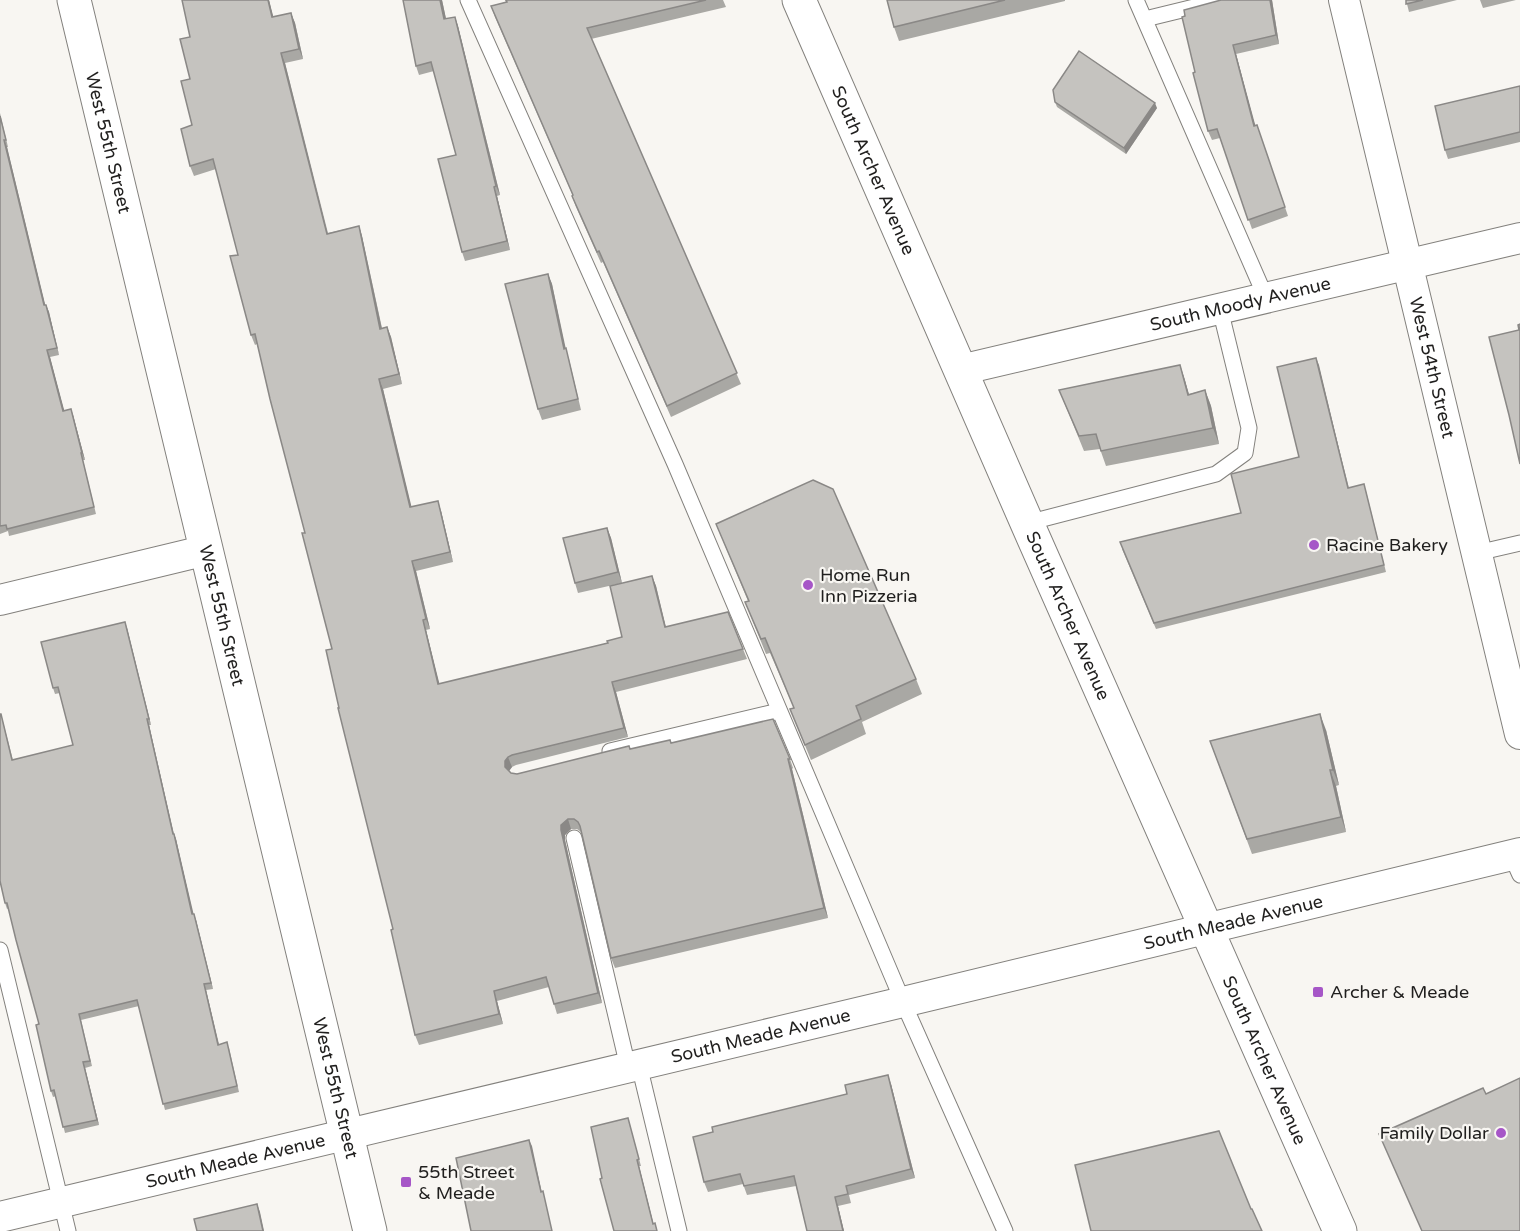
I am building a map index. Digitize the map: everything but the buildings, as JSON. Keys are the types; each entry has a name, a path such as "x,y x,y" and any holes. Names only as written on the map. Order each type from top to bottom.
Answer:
{"main road":[{"name":"West 55th Street","path":"74,0 370,1231"},
{"name":"South Archer Avenue","path":"799,0 1340,1231"}],"street":[{"name":"West 54th Street","path":"1344,0 1520,734"},
{"name":"South Moody Avenue","path":"960,370 1520,238"},
{"path":"0,600 207,550"},
{"name":"South Meade Avenue","path":"0,1217 64,1217 347,1134 1206,928 1517,861"}],"lane":[{"path":"468,0 675,464 903,1002 1005,1231"},
{"path":"1136,0 1266,298"},
{"path":"1145,19 1224,0"},
{"path":"1027,523 1215,474 1245,453 1249,428 1220,309"},
{"path":"1477,553 1520,543"},
{"path":"598,754 779,711"},
{"path":"574,838 679,1231"},
{"path":"0,950 64,1217"}],"place":[{"name":"Racine Bakery","path":"1314,545"},
{"name":"Home Run Inn Pizzeria","path":"808,585"},
{"name":"Archer & Meade","path":"1318,992"},
{"name":"Family Dollar","path":"1501,1133"},
{"name":"55th Street & Meade","path":"406,1182"}]}
